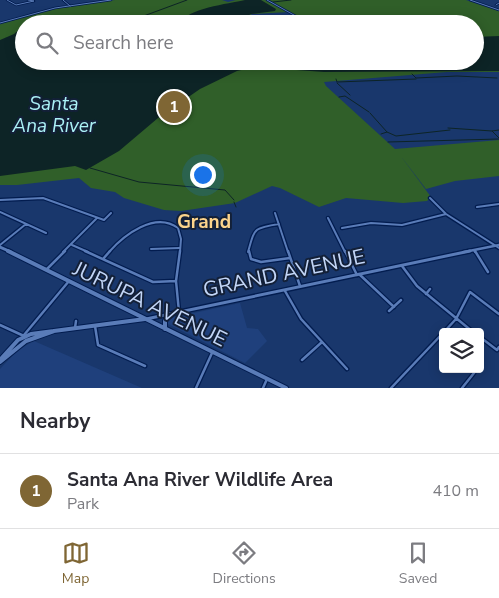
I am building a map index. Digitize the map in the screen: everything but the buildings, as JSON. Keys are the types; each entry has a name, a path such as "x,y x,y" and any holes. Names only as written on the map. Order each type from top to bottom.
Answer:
{"main road":[{"name":"JURUPA AVENUE","path":"0,246 46,271 286,388"},
{"path":"123,322 128,311"},
{"path":"165,329 165,321 169,314"},
{"name":"GRAND AVENUE","path":"0,361 24,338 55,330 145,319"}],"street":[{"path":"7,0 11,4 20,6 34,1 28,0"},
{"path":"63,0 70,6"},
{"path":"33,15 96,1 111,0"},
{"path":"267,0 294,15"},
{"path":"470,0 499,10"},
{"path":"0,23 15,19"},
{"path":"0,200 43,198 104,220 111,213"},
{"path":"430,198 446,214 498,246"},
{"path":"477,207 499,204"},
{"path":"0,212 46,233"},
{"path":"275,213 300,286"},
{"path":"342,228 371,223 393,226 402,225 446,214"},
{"path":"46,271 97,218"},
{"path":"328,218 358,274 394,307"},
{"path":"103,259 127,235 159,222 170,223 177,227 181,236 176,281 180,312"},
{"path":"0,246 26,224"},
{"path":"279,224 258,227 254,230 248,253 251,259 256,261 290,258"},
{"path":"72,245 153,282 176,281"},
{"name":"GRAND AVENUE","path":"145,319 498,246"},
{"path":"151,249 179,248"},
{"path":"474,250 488,272"},
{"path":"401,266 417,286 468,328"},
{"path":"0,325 24,338 69,282"},
{"path":"426,294 430,289"},
{"path":"284,290 294,310 347,369"},
{"path":"447,328 456,319 470,292 499,314"},
{"path":"390,311 401,300"},
{"path":"75,328 76,321"},
{"path":"95,326 96,342 98,345 145,366"},
{"path":"391,388 439,336"},
{"path":"484,340 498,349"},
{"path":"302,360 322,342"},
{"path":"196,388 212,353"},
{"path":"462,388 474,373"},
{"path":"263,388 267,378"}],"shaded area":[{"path":"240,303 247,328 258,329 267,341 245,363 166,323 171,318"},
{"path":"34,341 142,388 0,388 0,369 18,350"}],"green space":[{"path":"115,0 222,0 228,2 236,0 466,0 499,11 499,72 447,72 324,82 326,86 395,149 499,140 499,176 455,181 426,189 400,155 431,197 427,201 403,203 346,198 319,207 272,186 235,203 181,211 164,210 124,198 115,192 91,188 79,178 17,185 0,185 0,23 15,19 15,70 484,70 484,15 294,15 289,12 250,15 30,15 57,8"}],"water":[{"path":"245,0 261,0 276,9 275,11 249,15 189,15 199,10"},
{"name":"Santa Ana River","path":"14,34 15,70 242,70 200,89 158,118 119,151 86,170 75,166 0,176 0,40"},
{"name":"Santa Ana River","path":"499,36 499,71 324,72 296,70 484,70 484,37"}],"waterway":[{"path":"146,15 187,0"},
{"path":"273,2 291,0"},
{"path":"412,74 416,78 457,76 497,78"},
{"path":"336,79 337,82 416,79"},
{"path":"337,83 350,95"},
{"path":"339,97 345,96 369,112"},
{"path":"370,113 387,132"},
{"path":"448,128 492,131"},
{"path":"387,132 396,136 450,130"},
{"path":"492,131 499,130"},
{"path":"492,131 499,138"},
{"path":"381,134 387,132"},
{"path":"388,142 499,139"},
{"path":"90,168 139,182 225,190 234,200"},
{"path":"234,202 236,207"}],"place":[{"name":"Santa Ana River Wildlife Area","path":"174,107"}],"district":[{"name":"Grand","path":"204,222"}]}
